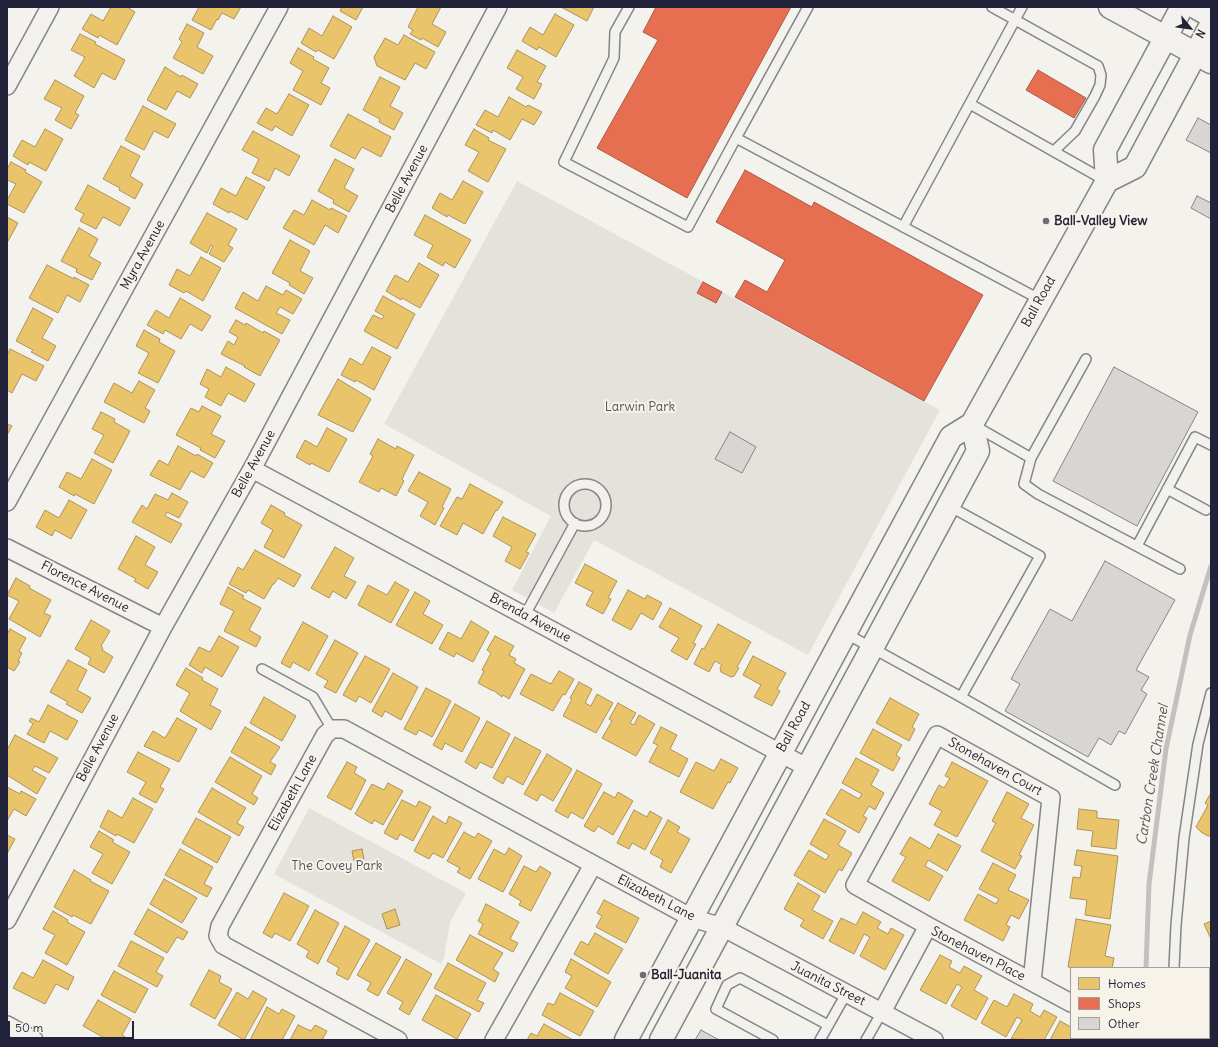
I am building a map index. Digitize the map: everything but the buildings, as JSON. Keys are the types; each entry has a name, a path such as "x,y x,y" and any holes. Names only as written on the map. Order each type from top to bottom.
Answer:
{"main road":[{"path":"1110,7 1203,58"},
{"path":"1182,7 1105,150 1106,181 1135,166 1203,58 1211,24"},
{"path":"1195,7 1211,16"},
{"name":"Ball Road","path":"626,1040 950,437 972,424 1106,181"},
{"path":"661,1040 978,451 972,424"}],"street":[{"path":"7,86 50,7"},
{"name":"Myra Avenue","path":"7,502 279,7"},
{"name":"Belle Avenue","path":"7,920 163,627 252,469 498,7"},
{"name":"Brenda Avenue","path":"252,469 808,768"},
{"name":"Florence Avenue","path":"7,548 163,627"},
{"name":"Elizabeth Lane","path":"398,1040 223,944 218,936 220,926 325,735 332,729 344,728 692,918 722,927"},
{"name":"Stonehaven Court","path":"928,926 856,885 937,735 1051,798 1032,982"},
{"path":"494,1040 593,865"},
{"name":"Stonehaven Place","path":"882,1012 928,926 1070,1001"},
{"name":"Juanita Street","path":"722,927 934,1040"},
{"path":"7,1025 34,1040"}],"lane":[{"path":"629,7 615,32 614,58 564,162 688,227 808,7"},
{"path":"992,7 1098,66 1101,76 1100,85 1095,96 1075,131 1054,151"},
{"path":"903,227 1022,7"},
{"path":"970,104 1106,181"},
{"path":"736,138 1041,300"},
{"path":"1086,359 1031,458 1024,484 1038,494 1180,569"},
{"path":"972,424 1031,458"},
{"path":"1137,546 1195,437 1211,445"},
{"path":"587,483 594,485 604,494 606,508 604,514 600,520 588,526 581,526 575,523 565,512 565,498 568,492 573,487 580,484 587,483"},
{"path":"1167,489 1206,510"},
{"path":"949,506 1040,556 961,697"},
{"path":"525,615 575,523"},
{"path":"845,633 1115,785"},
{"path":"262,669 314,697 332,729"},
{"path":"1174,967 1176,925 1184,838 1198,744 1211,693"},
{"path":"773,1040 716,1009 727,985 740,978 828,1025"},
{"path":"820,1040 846,994"},
{"path":"866,1040 882,1012"}],"green space":[{"name":"Larwin Park","path":"517,181 940,410 808,655 594,540 554,613 512,590 551,516 384,424"},
{"name":"The Covey Park","path":"309,808 466,893 450,922 444,958 441,964 274,874"}],"waterway":[{"name":"Carbon Creek Channel","path":"1146,967 1149,884 1166,749 1190,635 1211,566"}],"place":[{"name":"Ball-Valley View","path":"1046,221"},
{"name":"Ball-Juanita","path":"643,975"}]}
